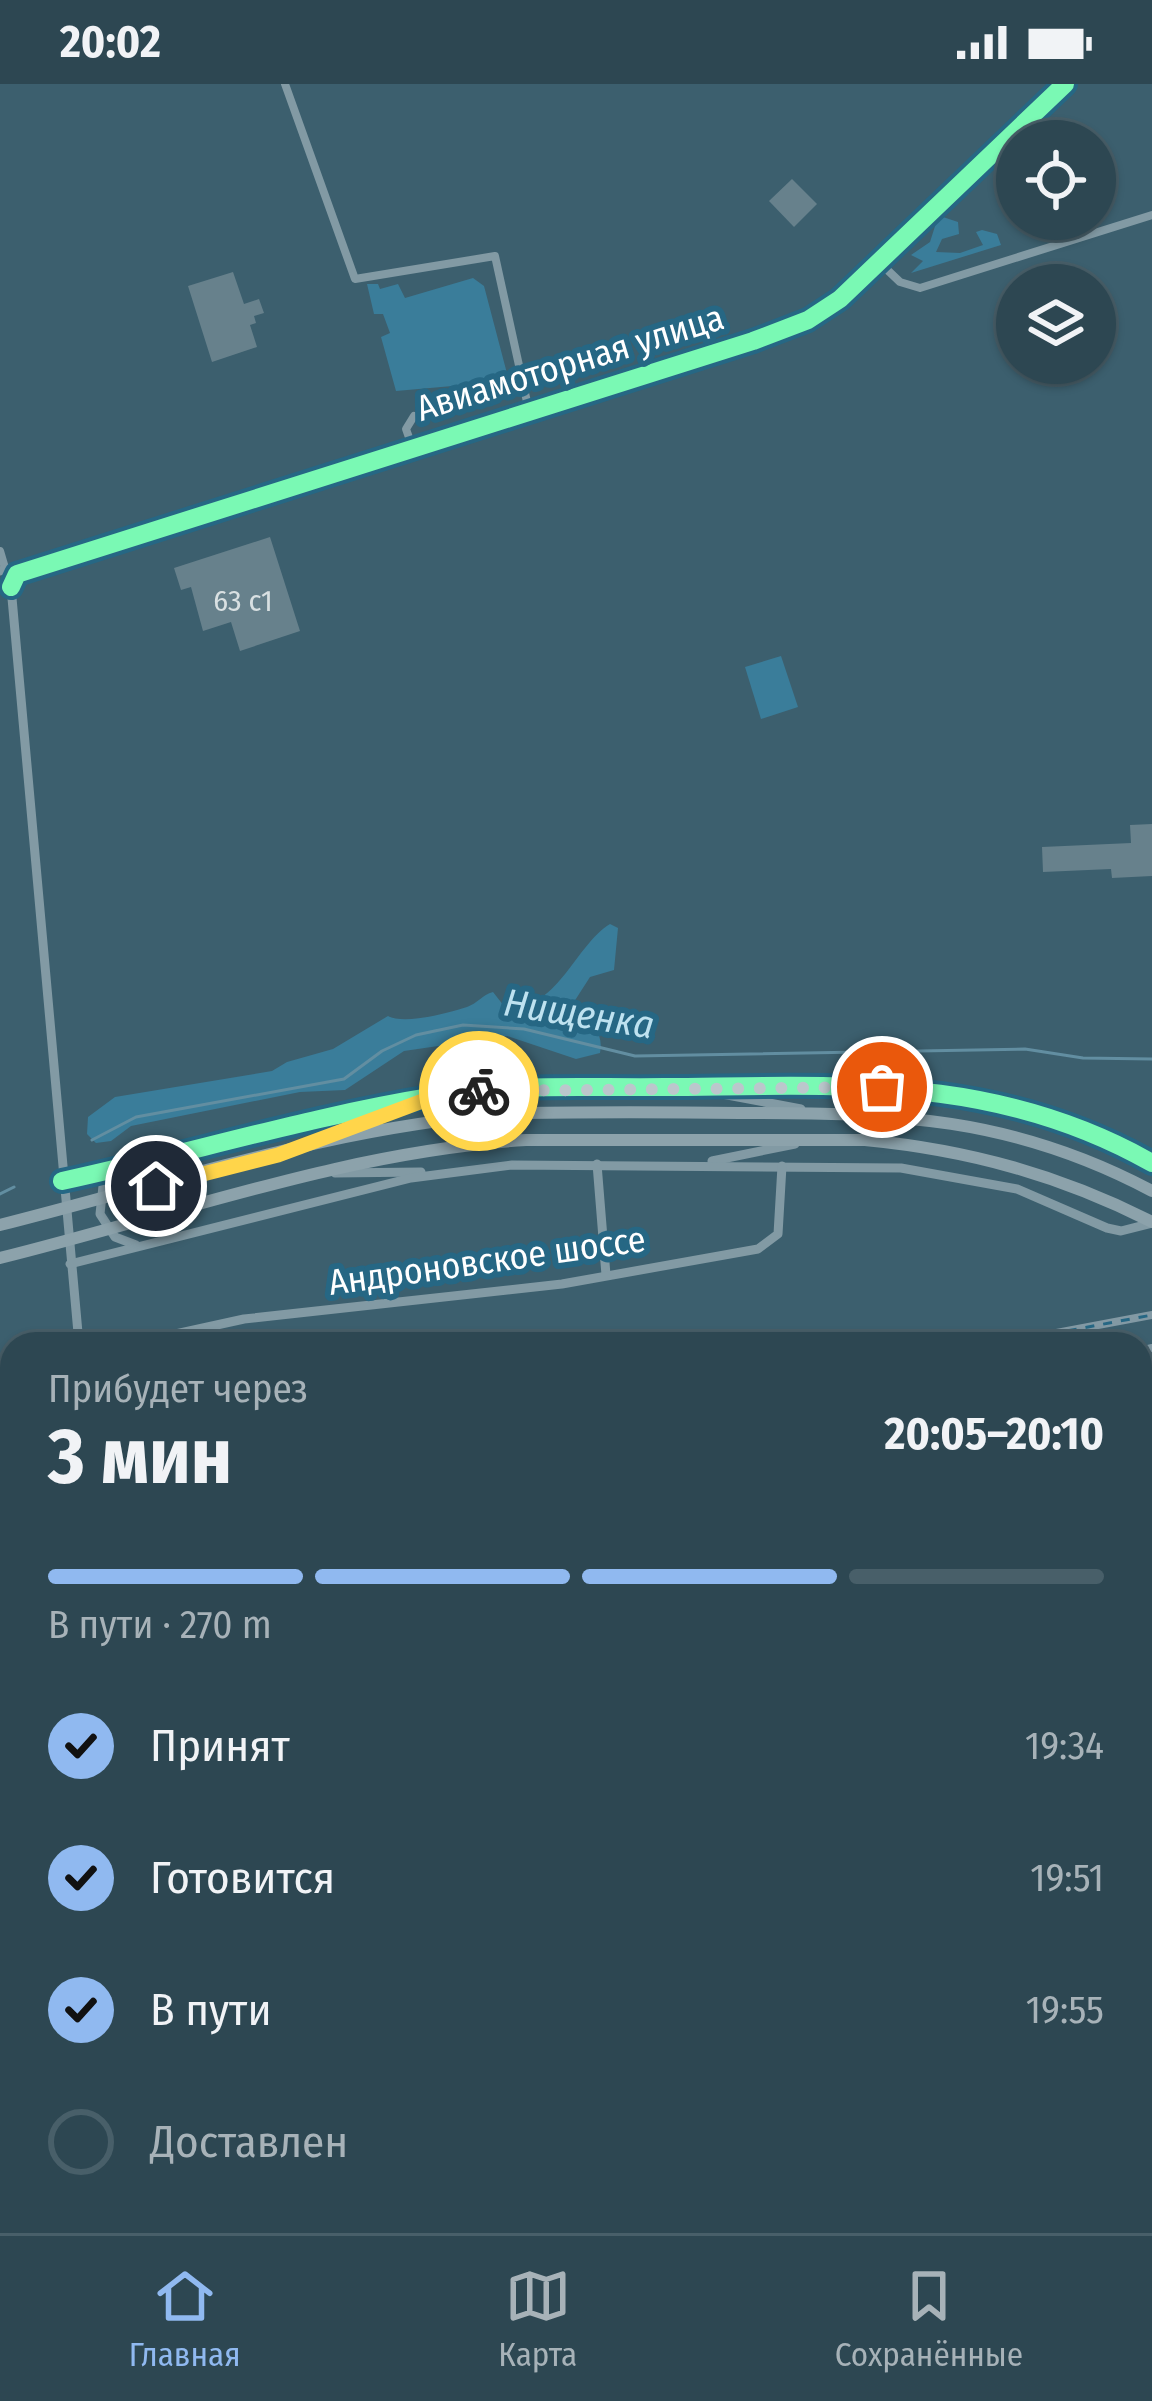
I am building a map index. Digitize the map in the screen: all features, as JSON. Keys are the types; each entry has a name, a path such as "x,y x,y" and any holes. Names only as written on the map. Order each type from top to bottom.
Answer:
{"main road":[{"path":"0,1225 363,1134 466,1116 915,1116 1018,1136 1073,1154 1152,1191"},
{"path":"0,1258 324,1173 472,1144 812,1140 917,1145 1009,1162 1060,1179 1152,1223"}],"street":[{"path":"285,84 355,279 495,256 530,412"},
{"name":"Авиамоторная улица","path":"17,574 808,320 840,299 1065,84"},
{"path":"879,262 900,282 920,288 1152,215"},
{"path":"412,446 406,429 414,416"},
{"path":"0,551 3,569 17,574 5,585 78,1332"},
{"path":"62,1181 436,1096 501,1089 853,1086 951,1092 1058,1119 1152,1163"},
{"path":"685,1087 824,1113"},
{"path":"278,1155 436,1096"},
{"path":"689,1165 812,1140"},
{"path":"597,1164 606,1275"},
{"path":"324,1173 597,1164 941,1173 1018,1189 1107,1228 1121,1231 1152,1223"},
{"path":"130,1165 111,1175 103,1186 100,1214 110,1232 122,1241 149,1244"},
{"name":"Андроновское шоссе","path":"185,1332 244,1319 606,1275 767,1246 778,1234 782,1166"},
{"path":"70,1264 452,1172"}],"shaded area":[{"path":"943,217 958,222 959,234 942,239 936,252 960,253 983,245 976,232 982,230 996,234 1001,245 911,273 923,261 911,255 930,242"},
{"path":"473,278 484,286 509,381 396,391 381,337 390,333 383,314 374,314 367,284 378,284 380,289 398,284 405,298"},
{"path":"781,656 798,707 761,719 745,667"},
{"path":"610,924 618,928 614,970 590,977 572,1005 597,1031 600,1053 576,1059 507,1036 404,1051 345,1090 300,1092 131,1126 111,1141 96,1143 87,1134 88,1117 115,1097 272,1071 333,1049 388,1016 438,1015 467,1007 493,992 504,1006 537,1000"}],"building":[{"path":"792,179 817,204 794,227 769,201"},
{"path":"233,272 244,304 259,299 264,313 254,316 256,323 250,325 257,347 212,362 188,286"},
{"path":"270,537 300,631 240,651 231,622 203,631 191,587 181,590 174,568"},
{"path":"1152,824 1152,876 1112,878 1111,869 1043,872 1042,847 1131,843 1130,825"}],"waterway":[{"name":"Нищенка","path":"92,1140 136,1117 344,1079 382,1051 416,1035 463,1025 524,1029 635,1056 1025,1049 1083,1058 1152,1059"},
{"name":"Нищенка","path":"0,1194 14,1187"}],"railway":[{"path":"1061,1332 1152,1315"}],"cycle path":[{"path":"11,587 17,574 808,320 840,299 1065,84"},
{"path":"62,1181 389,1104 464,1092 550,1087 792,1086 914,1091 1034,1113 1093,1134 1152,1163"}],"way so far":[{"path":"479,1091 882,1087"}],"route":[{"path":"156,1186 278,1155 436,1096 479,1091"}]}
